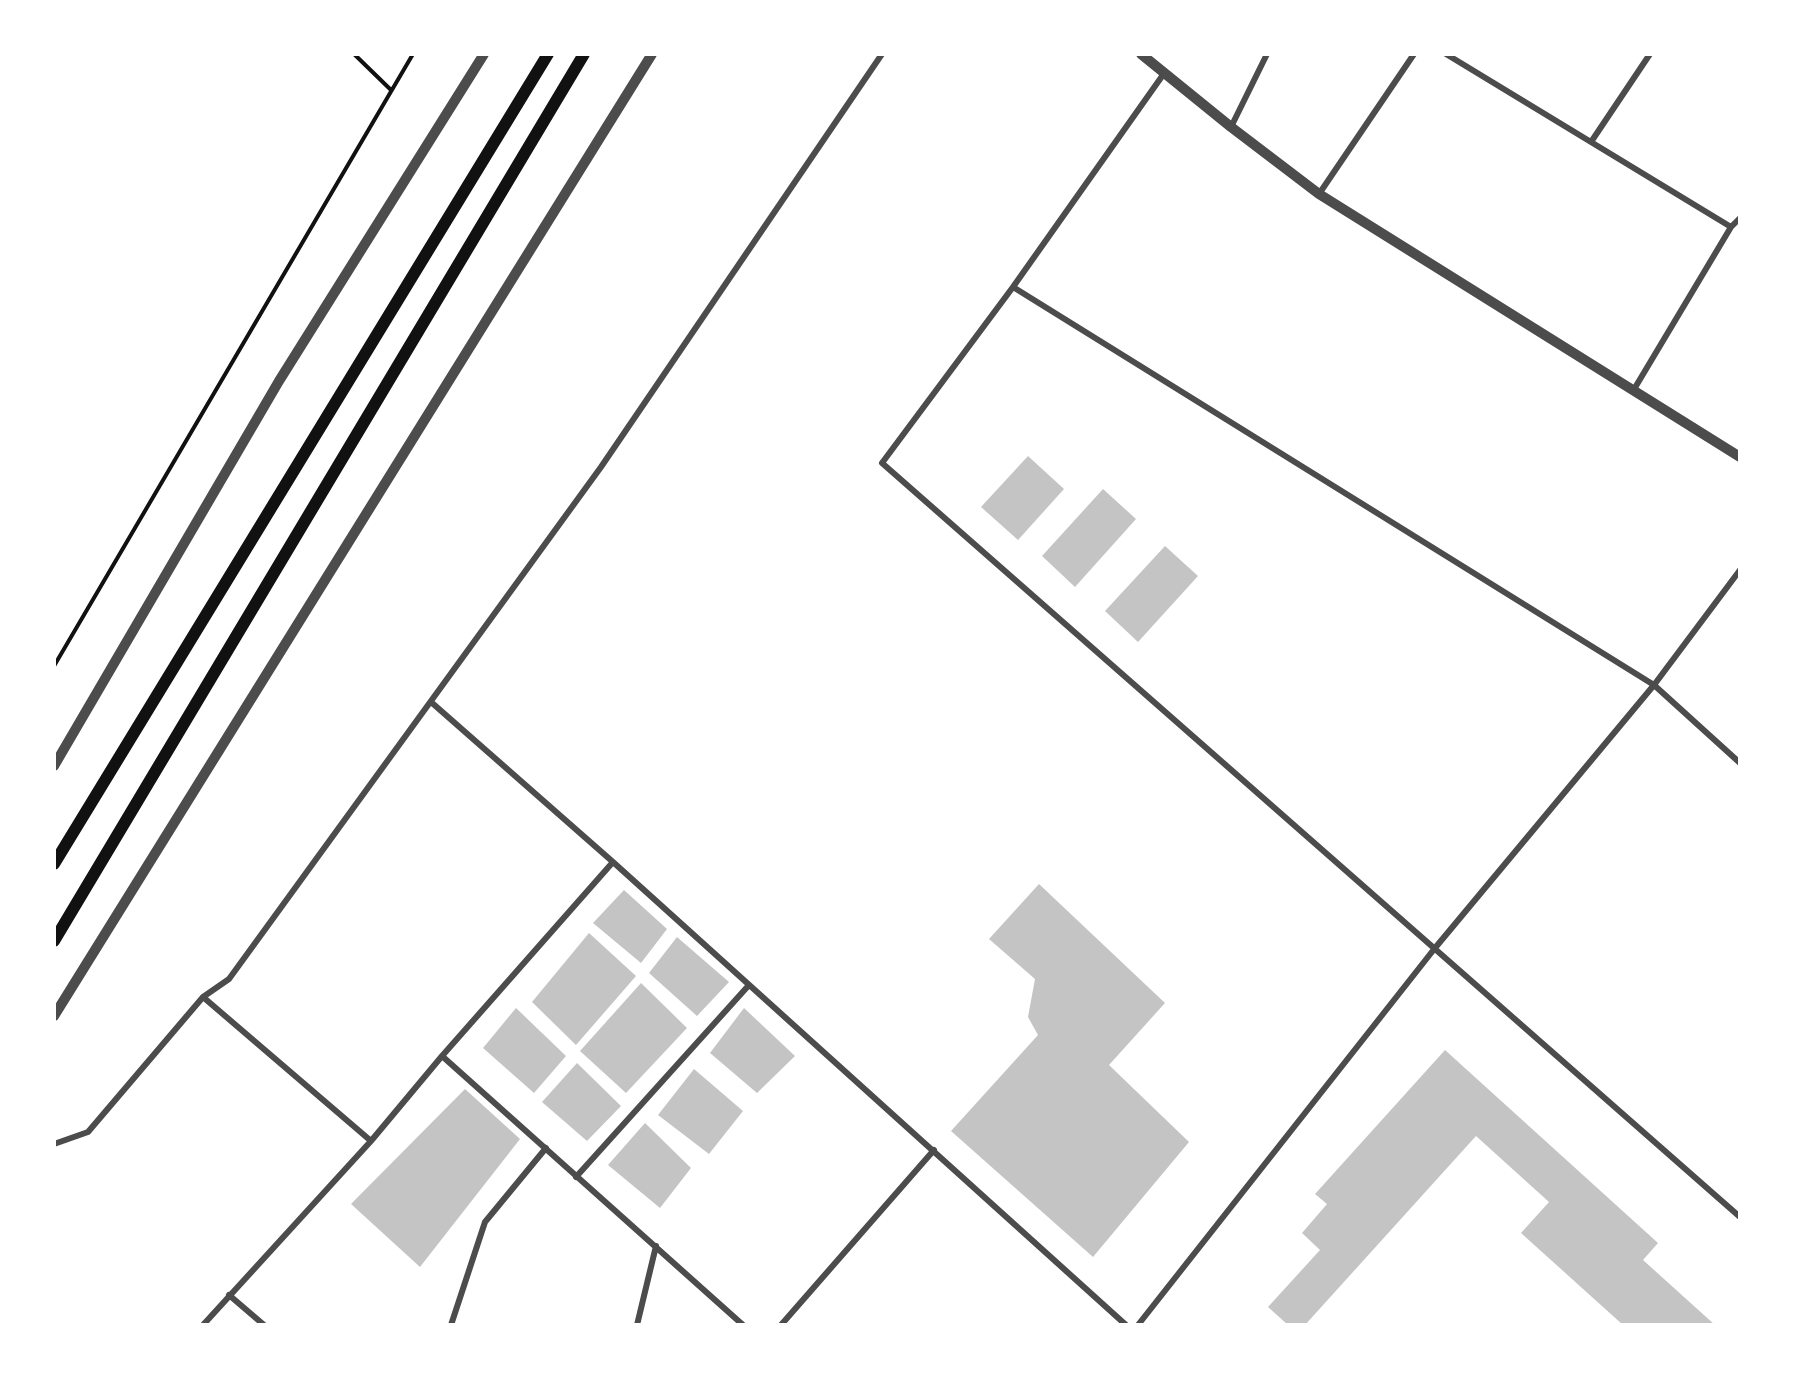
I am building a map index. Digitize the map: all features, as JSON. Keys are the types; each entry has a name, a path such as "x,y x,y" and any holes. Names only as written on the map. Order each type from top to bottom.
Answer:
{"main road":[{"path":"54,864 548,54"},
{"path":"54,941 584,54"}],"street":[{"path":"54,766 279,381 484,54"},
{"path":"54,1016 652,54"},
{"path":"54,1144 88,1132 203,997 229,979 601,467 882,54"},
{"path":"1141,54 1231,127 1320,194 1740,457"},
{"path":"1231,127 1267,54"},
{"path":"1320,194 1414,54"},
{"path":"1446,54 1731,227"},
{"path":"1591,142 1650,54"},
{"path":"1165,72 1013,287 882,463 1740,1217"},
{"path":"1633,391 1731,227 1740,218"},
{"path":"1013,287 1654,685 1740,763"},
{"path":"1138,1325 1434,948 1654,685 1740,570"},
{"path":"431,702 613,862 1126,1325"},
{"path":"203,1325 371,1141 442,1056 613,862"},
{"path":"576,1177 749,985"},
{"path":"203,997 371,1141"},
{"path":"442,1056 743,1325"},
{"path":"451,1325 485,1222 546,1148"},
{"path":"782,1325 934,1150"},
{"path":"637,1325 656,1246"},
{"path":"229,1295 264,1325"}],"path":[{"path":"354,54 391,90"},
{"path":"54,666 412,54"}],"building":[{"path":"1028,456 1064,489 1018,540 981,507"},
{"path":"1103,489 1136,519 1075,587 1042,556"},
{"path":"1165,546 1198,576 1138,642 1105,611"},
{"path":"1039,884 1165,1003 1109,1065 1189,1142 1093,1257 951,1131 1038,1035 1028,1017 1035,979 989,939"},
{"path":"624,890 667,929 641,963 593,923"},
{"path":"589,933 636,976 576,1045 532,1002"},
{"path":"677,937 729,982 697,1016 649,973"},
{"path":"641,983 687,1028 626,1093 580,1051"},
{"path":"516,1008 566,1056 534,1093 483,1048"},
{"path":"744,1008 795,1056 757,1093 710,1053"},
{"path":"1445,1050 1658,1243 1643,1260 1715,1325 1623,1325 1521,1233 1549,1202 1476,1136 1305,1325 1288,1325 1268,1307 1320,1250 1302,1233 1327,1204 1315,1194"},
{"path":"577,1063 621,1106 587,1141 542,1102"},
{"path":"694,1069 743,1111 709,1154 658,1115"},
{"path":"465,1089 520,1139 420,1267 351,1204"},
{"path":"645,1123 691,1168 660,1208 608,1165"}]}
